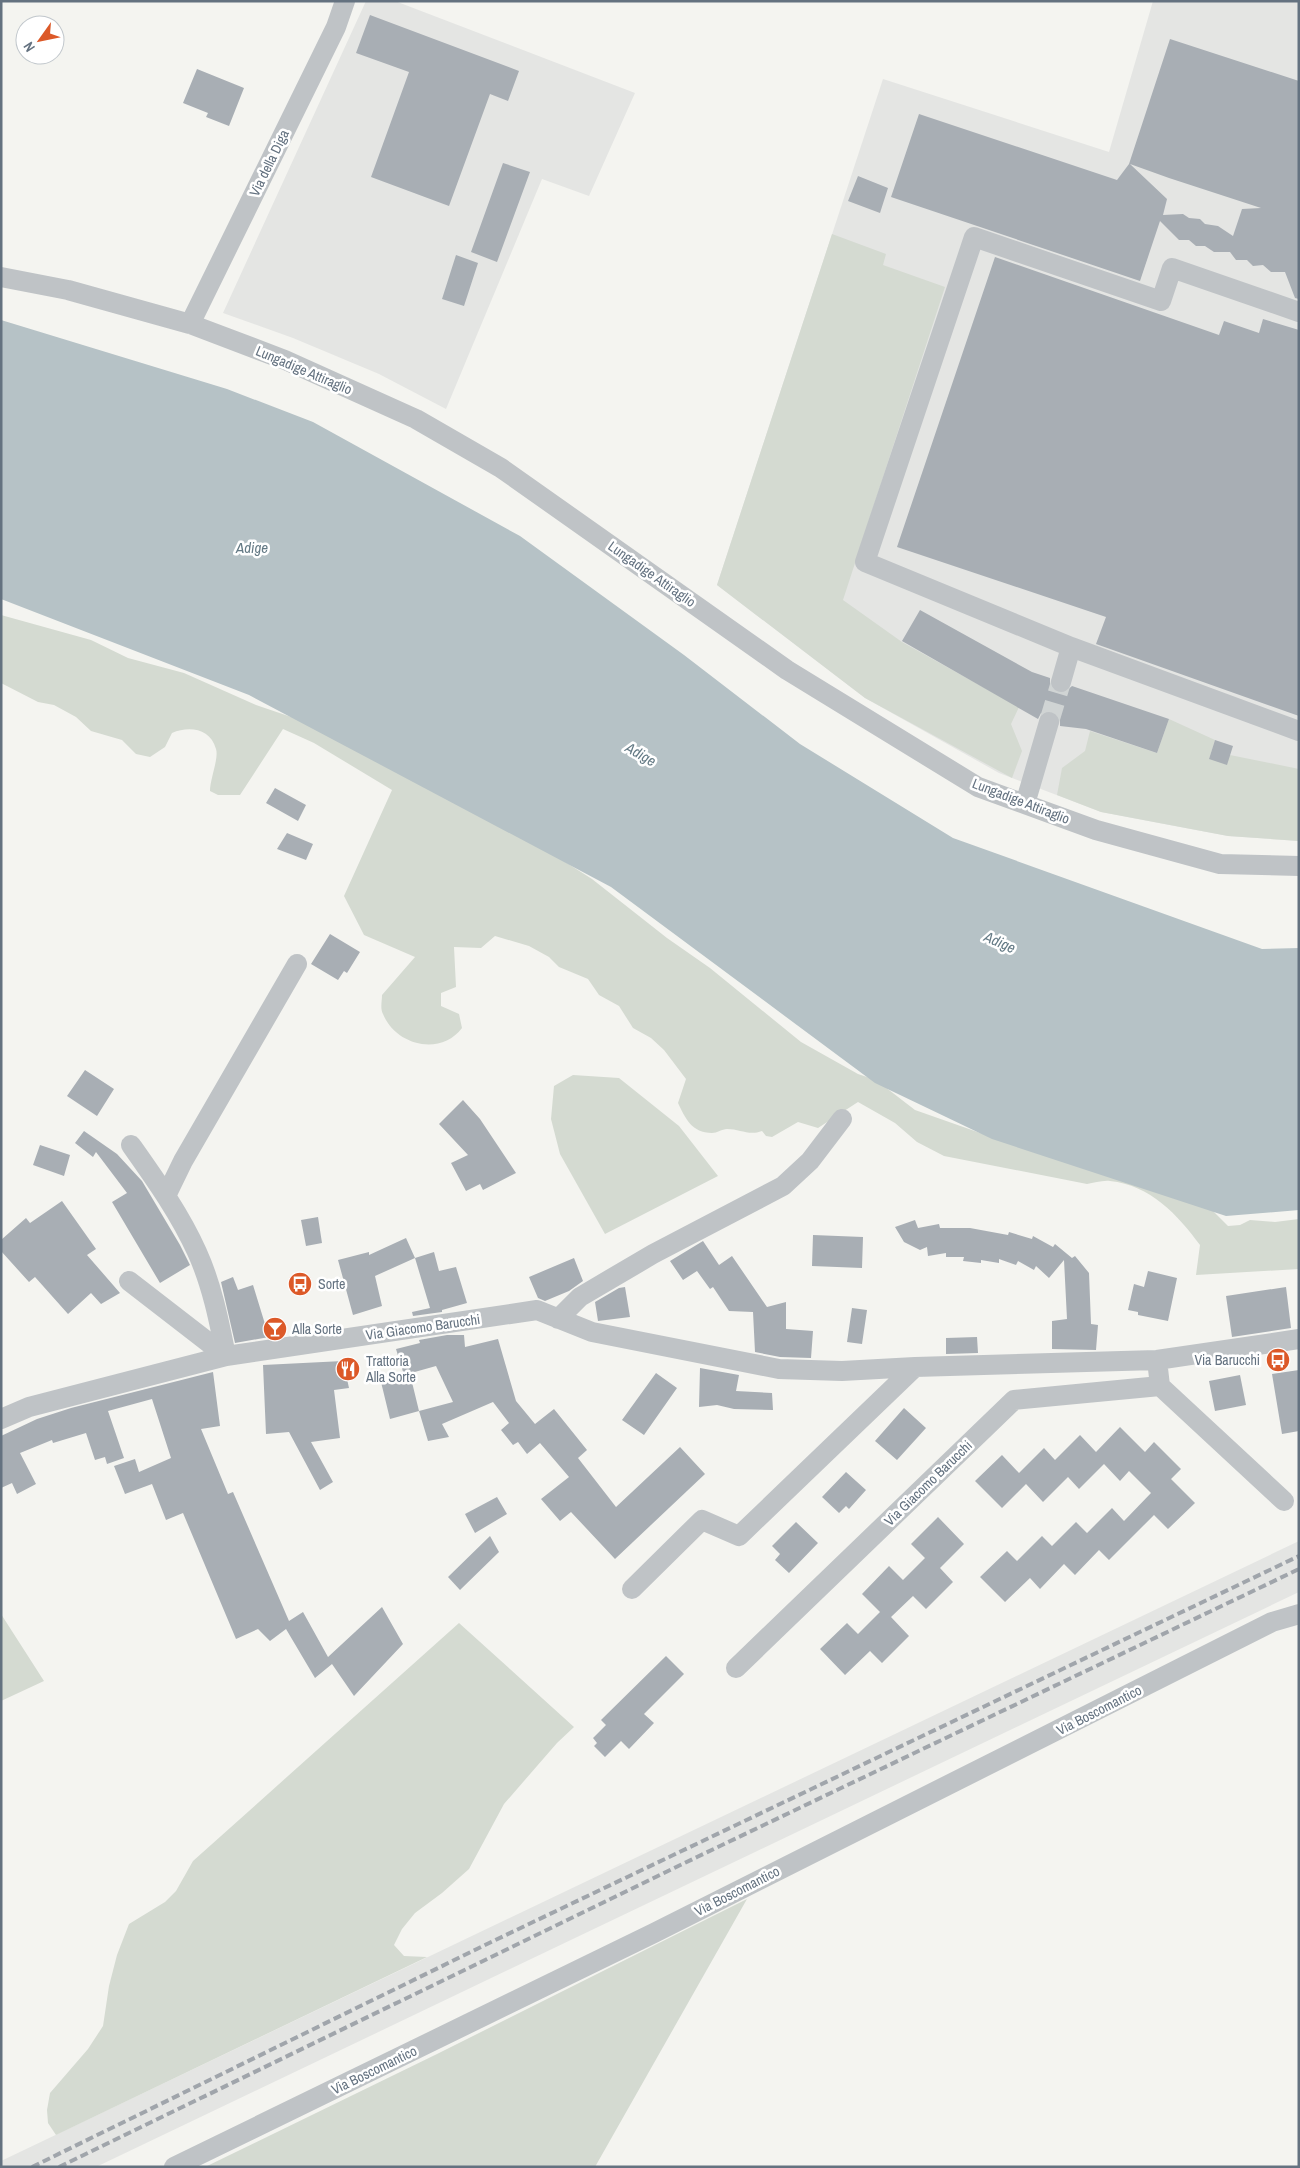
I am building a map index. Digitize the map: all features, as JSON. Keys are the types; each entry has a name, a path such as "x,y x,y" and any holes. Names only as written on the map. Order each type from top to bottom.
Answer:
{"street":[{"name":"Via della Diga","path":"190,324 336,27 345,1"},
{"path":"1299,312 1172,268 1161,301 974,237 865,562 1071,647 1299,731"},
{"name":"Lungadige Attiraglio","path":"1,278 68,290 190,324 285,360 416,420 501,468 787,670 978,787 1096,830 1220,864 1299,866"},
{"path":"1061,682 1071,647"},
{"path":"1025,804 1049,722"},
{"path":"166,1196 183,1161 297,964"},
{"path":"558,1319 580,1297 653,1254 783,1186 810,1161 842,1119"},
{"path":"131,1145 166,1196 198,1253 214,1302 226,1356"},
{"path":"129,1281 226,1356"},
{"name":"Via Giacomo Barucchi","path":"1,1419 29,1407 226,1356 537,1310 592,1332 779,1369 842,1371 1157,1360 1299,1339"},
{"path":"1157,1360 1160,1386 1284,1501"},
{"path":"632,1589 702,1520 739,1536 915,1367"},
{"name":"Via Giacomo Barucchi","path":"736,1668 1014,1400 1160,1386"},
{"name":"Via Boscomantico","path":"174,2167 662,1928 1272,1622 1299,1614"}],"shaded area":[{"path":"366,1 395,1 635,93 589,196 542,179 446,409 379,374 293,338 223,313"},
{"path":"1153,1 1299,1 1299,841 1228,836 1101,812 999,773 865,698 717,585 883,79 1109,152"},
{"path":"832,234 886,254 883,265 945,287 843,600 902,642 1019,707 1011,724 1022,751 1012,778 865,698 717,585"},
{"path":"1,615 91,640 128,658 184,673 256,705 303,721 548,851 592,879 667,938 710,968 801,1042 858,1074 876,1080 915,1110 1046,1156 1206,1204 1228,1226 1240,1225 1250,1220 1275,1222 1299,1219 1299,1269 1196,1275 1200,1245 1162,1203 1138,1188 1110,1181 1087,1184 944,1156 917,1142 895,1123 858,1102 818,1128 798,1122 772,1137 766,1136 762,1131 749,1133 727,1129 712,1133 699,1130 690,1124 678,1103 686,1079 664,1050 651,1038 633,1028 619,1006 599,995 588,979 559,967 549,957 529,946 495,936 481,948 454,947 456,987 441,993 441,1006 459,1014 462,1028 453,1037 443,1042 431,1044 408,1040 389,1025 382,1012 382,995 415,957 364,935 344,896 392,790 314,743 283,729 240,795 218,795 210,791 217,753 213,742 204,733 192,729 172,733 165,747 150,757 136,754 122,740 91,731 76,717 54,705 38,702 1,683"},
{"path":"1169,719 1215,740 1209,759 1230,755 1299,769 1299,841 1228,836 1101,812 1057,795 1062,768 1085,751 1090,731 1157,753"},
{"path":"573,1075 619,1078 679,1126 718,1176 605,1234 560,1154 551,1119 554,1086"},
{"path":"1299,1541 1299,1592 96,2167 1,2167 1,2161"},
{"path":"1,1614 44,1681 1,1701"},
{"path":"459,1623 574,1727 557,1743 504,1804 469,1869 442,1893 415,1913 402,1929 394,1945 404,1956 427,1957 56,2135 48,2123 47,2110 50,2093 88,2049 103,2026 109,1986 117,1955 129,1924 165,1902 176,1891 193,1861"},
{"path":"747,1899 595,2167 205,2167 437,2054"}],"water":[{"name":"Adige","path":"1,320 227,389 313,422 520,536 684,655 800,744 953,838 1262,949 1299,948 1299,1210 1226,1216 992,1139 875,1083 611,887 249,695 1,599"}],"building":[{"path":"370,15 519,71 508,101 490,94 449,206 371,177 409,72 356,53"},
{"path":"1170,39 1299,81 1299,299 1295,298 1285,272 1271,272 1263,265 1253,266 1247,260 1236,260 1230,252 1214,252 1205,246 1196,246 1189,240 1179,240 1160,221 1140,281 891,197 919,114 1117,180 1129,164","holes":["1130,164 1261,208 1242,209 1233,236 1218,226 1205,224 1200,219 1189,218 1183,214 1163,215 1167,199"]},
{"path":"197,69 244,88 229,126 206,117 208,113 183,103"},
{"path":"503,163 530,172 497,262 471,252"},
{"path":"858,176 888,188 880,213 848,201"},
{"path":"456,255 478,263 464,306 442,299"},
{"path":"995,257 1219,335 1224,321 1259,333 1263,319 1299,330 1299,716 1096,644 1106,617 897,547"},
{"path":"920,610 1032,672 1050,678 1050,685 1057,693 1064,693 1072,686 1169,719 1157,753 1086,729 1060,726 1060,719 1052,711 1041,713 1038,719 902,641"},
{"path":"1215,740 1233,746 1227,765 1209,759"},
{"path":"275,788 306,805 298,821 266,803"},
{"path":"287,833 313,844 306,860 277,849"},
{"path":"330,934 360,952 347,973 344,971 338,980 311,964"},
{"path":"85,1070 114,1089 97,1116 67,1096"},
{"path":"463,1100 480,1119 516,1173 483,1190 480,1184 466,1191 451,1163 468,1155 439,1124"},
{"path":"84,1131 117,1154 142,1181 190,1265 160,1283 112,1202 127,1193 96,1152 93,1157 75,1143"},
{"path":"40,1145 70,1155 64,1176 33,1165"},
{"path":"62,1201 96,1249 87,1255 120,1293 101,1304 91,1293 68,1314 35,1277 29,1282 1,1251 1,1240 26,1218 30,1223"},
{"path":"318,1217 322,1243 306,1246 301,1220"},
{"path":"915,1220 918,1228 939,1224 940,1228 970,1228 1008,1235 1009,1232 1032,1239 1033,1236 1053,1247 1055,1244 1072,1258 1075,1256 1089,1273 1091,1324 1098,1325 1096,1350 1052,1349 1052,1321 1067,1319 1064,1260 1049,1278 1036,1266 1034,1270 1018,1261 1016,1265 999,1259 999,1263 981,1260 981,1263 963,1261 964,1257 946,1257 946,1253 928,1256 927,1247 920,1250 904,1242 895,1227"},
{"path":"813,1235 863,1237 862,1268 812,1266"},
{"path":"406,1238 415,1258 375,1276 382,1306 353,1315 338,1260 369,1252 369,1255"},
{"path":"703,1241 719,1265 732,1256 767,1307 786,1302 786,1329 813,1331 811,1358 780,1357 755,1352 753,1312 729,1311 713,1287 710,1289 697,1271 683,1280 670,1261"},
{"path":"434,1252 439,1271 456,1267 467,1303 442,1310 442,1312 413,1316 412,1312 430,1308 415,1258"},
{"path":"574,1258 583,1281 569,1291 545,1301 538,1298 529,1277"},
{"path":"1148,1271 1177,1278 1168,1321 1138,1315 1138,1312 1128,1310 1134,1284 1144,1287"},
{"path":"233,1277 238,1290 253,1285 269,1337 235,1343 221,1282"},
{"path":"625,1287 630,1317 598,1321 595,1302 619,1288"},
{"path":"1286,1287 1291,1328 1232,1337 1226,1296"},
{"path":"852,1308 867,1310 862,1344 847,1342"},
{"path":"447,1335 464,1335 465,1347 498,1339 516,1401 535,1424 554,1409 587,1450 578,1458 616,1507 680,1447 705,1474 615,1559 571,1512 560,1521 541,1499 569,1477 540,1443 527,1454 518,1442 513,1445 501,1430 509,1423 493,1402 442,1424 449,1437 428,1441 419,1411 453,1402 436,1366 404,1375 396,1349 420,1343 419,1340"},
{"path":"977,1337 978,1353 946,1354 946,1338"},
{"path":"343,1361 349,1388 334,1390 340,1438 311,1442 333,1482 320,1490 289,1432 266,1434 263,1365"},
{"path":"700,1368 739,1375 736,1391 772,1393 773,1410 734,1409 717,1405 699,1407"},
{"path":"1299,1370 1299,1431 1282,1434 1272,1374"},
{"path":"213,1372 220,1426 201,1429 228,1494 233,1492 289,1621 303,1612 328,1657 382,1607 403,1644 354,1696 332,1664 315,1678 286,1629 270,1641 258,1629 236,1639 183,1513 166,1520 152,1484 125,1494 114,1466 135,1459 139,1472 171,1458 152,1399 108,1411 124,1458 107,1464 105,1457 95,1460 86,1433 53,1443 52,1440 20,1453 36,1484 17,1494 12,1483 1,1488 1,1436 37,1419 71,1408"},
{"path":"656,1373 677,1388 644,1435 622,1420"},
{"path":"410,1374 419,1411 390,1419 381,1382"},
{"path":"1240,1375 1246,1405 1215,1411 1209,1381"},
{"path":"904,1408 926,1428 897,1460 875,1441"},
{"path":"1120,1427 1145,1452 1154,1442 1181,1469 1171,1479 1195,1503 1168,1529 1154,1515 1109,1560 1099,1550 1075,1575 1064,1564 1040,1589 1030,1578 1005,1602 980,1577 1007,1551 1017,1561 1042,1536 1052,1546 1076,1522 1087,1533 1112,1508 1124,1521 1151,1493 1129,1471 1120,1481 1104,1464 1079,1489 1068,1477 1043,1502 1026,1484 1002,1508 975,1481 1002,1455 1019,1473 1044,1448 1055,1460 1080,1435 1096,1452"},
{"path":"846,1472 866,1490 849,1509 846,1506 839,1513 822,1497"},
{"path":"497,1497 507,1514 475,1533 465,1514"},
{"path":"938,1517 964,1544 940,1568 953,1582 926,1609 913,1596 891,1617 909,1636 882,1663 870,1651 845,1675 820,1649 847,1623 858,1634 880,1612 862,1594 889,1566 903,1580 925,1558 911,1544"},
{"path":"796,1522 818,1543 789,1573 775,1560 780,1554 772,1546"},
{"path":"490,1536 499,1552 460,1590 448,1577"},
{"path":"666,1656 684,1674 644,1714 654,1723 629,1749 621,1741 605,1757 594,1746 597,1743 593,1738 606,1725 601,1720"}],"tunnel":[{"path":"1049,722 1061,682"}],"railway":[{"path":"32,2167 485,1945 1299,1556"},
{"path":"59,2167 697,1857 1299,1569"}],"place":[{"name":"Sorte","path":"300,1284"},
{"name":"Alla Sorte","path":"275,1329"},
{"name":"Via Barucchi","path":"1278,1360"},
{"name":"Trattoria Alla Sorte","path":"348,1369"}]}
